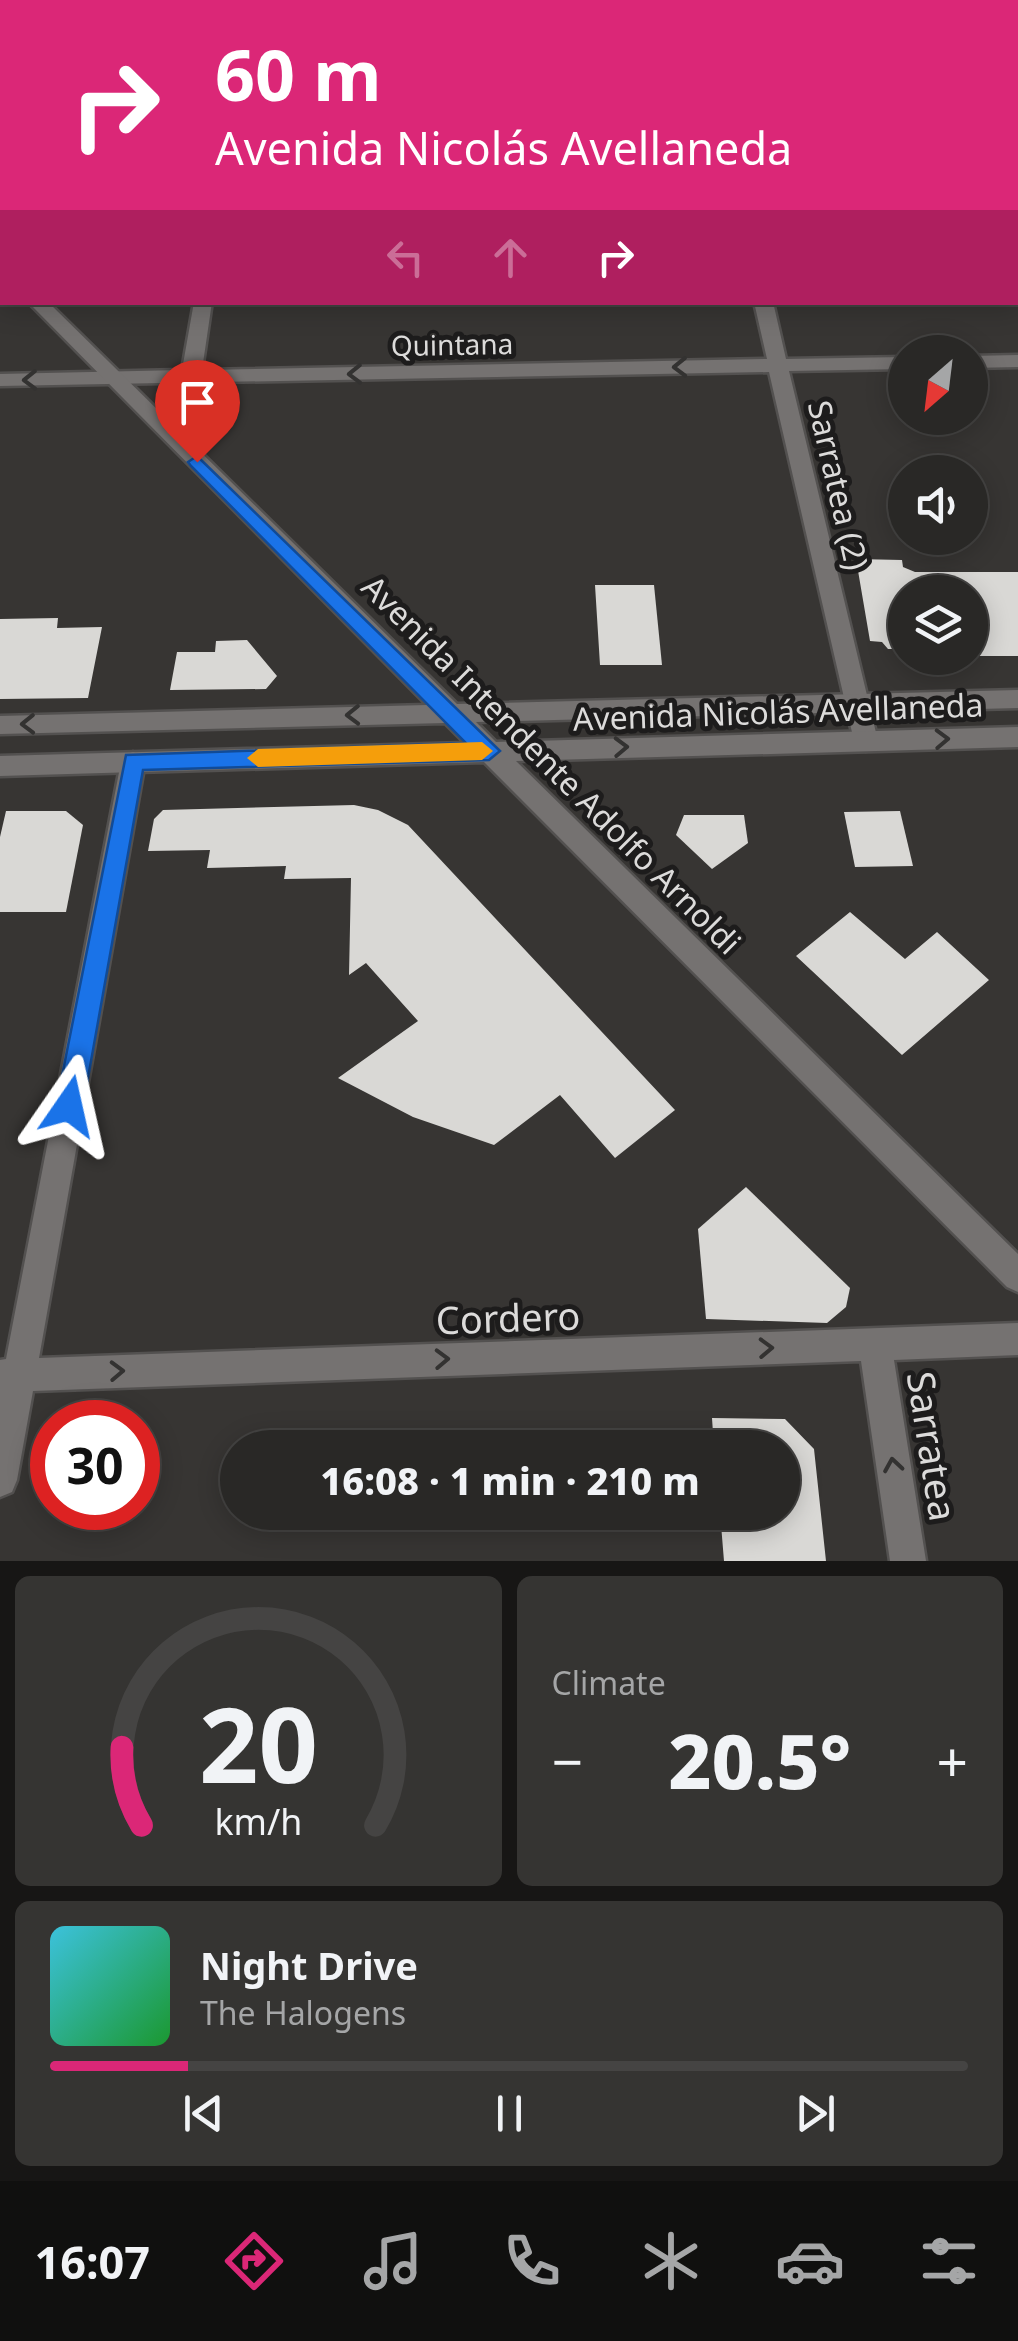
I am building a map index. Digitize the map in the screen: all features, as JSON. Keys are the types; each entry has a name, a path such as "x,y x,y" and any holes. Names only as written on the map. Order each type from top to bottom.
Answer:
{"main road":[{"name":"Avenida Intendente Adolfo Arnoldi","path":"40,305 1018,1276"},
{"path":"191,377 203,305"},
{"name":"Sarratea (2)","path":"764,305 866,741"},
{"path":"988,362 1018,361"},
{"name":"Quintana","path":"0,380 888,363"},
{"name":"Avenida Nicolás Avellaneda","path":"0,724 1018,698"},
{"name":"Avenida Nicolás Avellaneda","path":"0,766 1018,737"},
{"path":"0,1480 10,1375 134,762"},
{"name":"Cordero","path":"10,1375 1018,1338"},
{"name":"Sarratea","path":"875,1344 908,1561"}],"building":[{"path":"856,559 902,560 903,567 915,572 1018,572 1018,656 988,656 988,575 888,575 888,649 882,642 870,641"},
{"path":"595,585 654,585 662,665 600,665"},
{"path":"58,618 57,628 102,627 88,698 0,699 0,619"},
{"path":"247,640 277,676 266,689 170,690 177,652 215,652 216,641"},
{"path":"354,805 378,810 408,825 675,1110 615,1158 560,1095 494,1145 413,1117 338,1078 418,1021 366,963 349,975 351,878 284,879 286,866 207,868 210,850 148,851 154,819 163,810"},
{"path":"6,811 66,811 83,825 66,912 0,912 0,837"},
{"path":"900,811 913,866 855,867 844,812"},
{"path":"684,815 744,815 748,843 712,869 676,835"},
{"path":"850,912 905,959 937,932 989,980 902,1055 796,956"},
{"path":"746,1187 850,1288 846,1307 827,1323 706,1319 698,1229"},
{"path":"712,1418 785,1419 796,1430 713,1430"},
{"path":"800,1435 814,1449 826,1561 724,1561 721,1530 800,1530"}],"slow traffic":[{"path":"258,758 482,751"}],"route":[{"path":"69,1106 134,762 489,751 197,462"}]}
